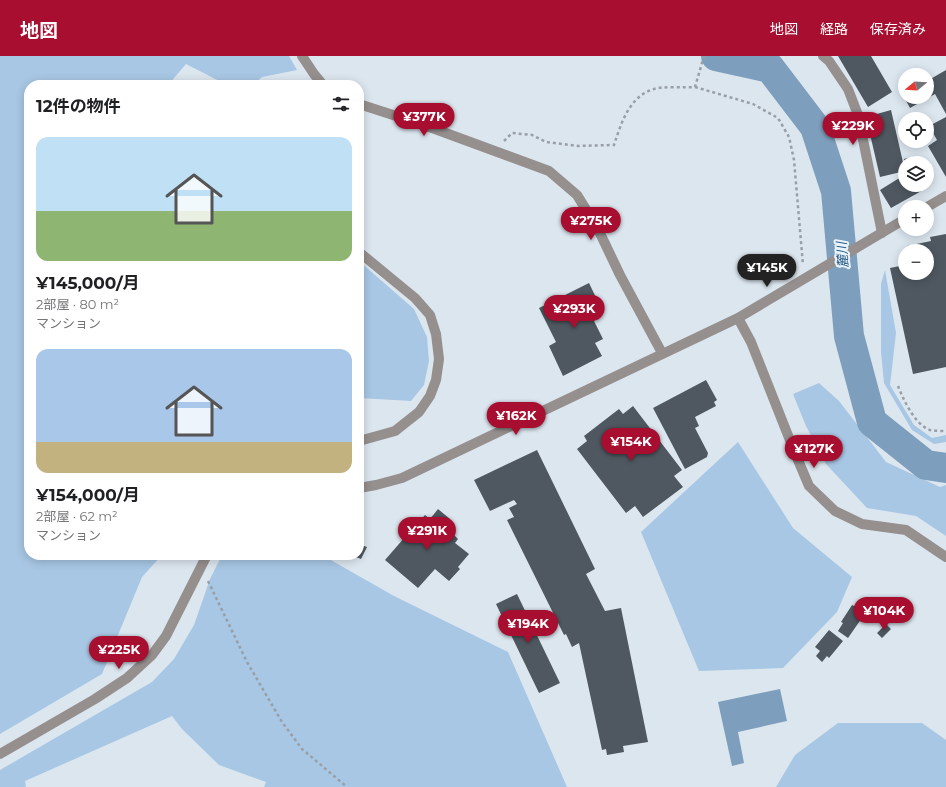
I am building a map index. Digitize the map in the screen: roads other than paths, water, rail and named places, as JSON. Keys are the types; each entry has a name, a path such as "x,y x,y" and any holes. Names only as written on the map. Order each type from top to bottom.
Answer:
{"street":[{"path":"302,56 319,80"},
{"path":"823,56 829,61 848,89 858,115 879,234"},
{"path":"364,106 496,151 549,171 577,195 598,229 620,275 662,353"},
{"path":"934,203 946,196"},
{"path":"364,487 376,486 402,478 738,318 898,223"},
{"path":"364,256 415,298 430,315 436,334 439,359 436,380 430,396 419,412 395,431 364,440"},
{"path":"738,318 751,342 795,454 810,486 835,510 862,524 906,530 946,557"},
{"path":"0,754 95,699 127,678 152,655 166,636 204,560"}],"waterway":[{"name":"麓川","path":"716,56 770,68 815,127 836,191 849,336 872,422 926,465 946,468"}]}
